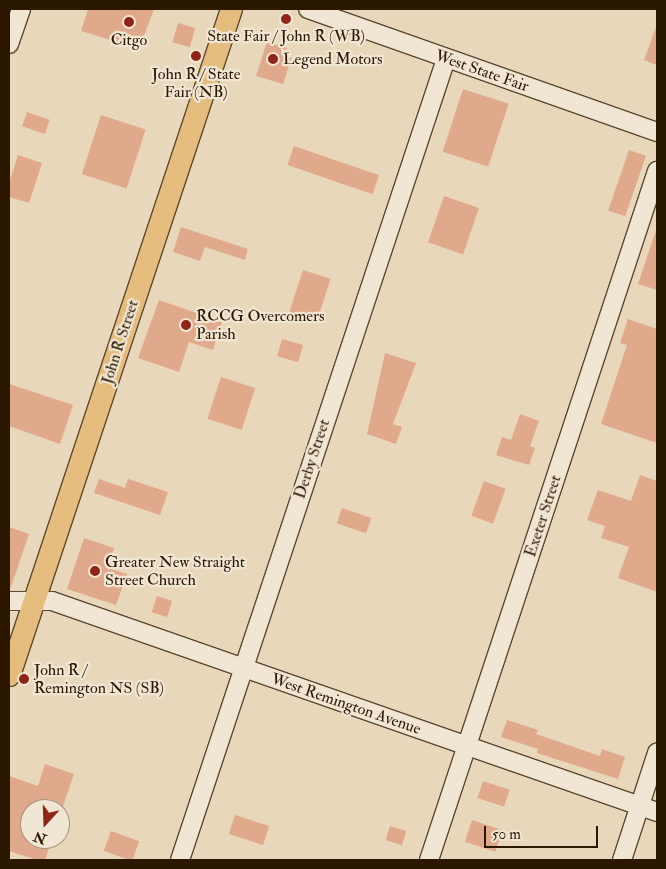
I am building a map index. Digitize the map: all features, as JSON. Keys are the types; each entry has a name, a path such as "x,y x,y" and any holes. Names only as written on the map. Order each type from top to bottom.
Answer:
{"main road":[{"name":"John R Street","path":"9,675 230,9"}],"street":[{"path":"9,44 20,9"},
{"name":"West State Fair","path":"308,9 657,132"},
{"name":"Derby Street","path":"180,860 446,59"},
{"name":"Exeter Street","path":"429,860 657,171"},
{"name":"West Remington Avenue","path":"9,601 52,601 657,812"},
{"path":"622,860 657,753"}],"building":[{"path":"88,9 154,9 139,49 81,31"},
{"path":"178,23 195,28 190,47 172,42"},
{"path":"657,27 657,65 644,60"},
{"path":"267,42 287,48 285,55 292,57 283,84 256,76"},
{"path":"463,89 509,104 488,167 443,152"},
{"path":"27,112 50,120 45,134 22,126"},
{"path":"101,115 146,130 127,188 82,174"},
{"path":"294,146 379,175 373,194 287,165"},
{"path":"629,150 646,156 625,216 608,211"},
{"path":"18,155 42,163 29,203 9,197 9,183"},
{"path":"444,196 479,208 463,254 428,242"},
{"path":"181,227 248,249 245,260 205,247 200,261 173,252"},
{"path":"655,233 657,233 657,290 638,284"},
{"path":"303,270 331,279 316,323 289,314"},
{"path":"159,300 222,322 213,350 189,342 179,372 138,358"},
{"path":"628,319 657,329 657,443 601,424 627,345 620,343"},
{"path":"282,339 303,345 298,362 277,356"},
{"path":"385,353 416,363 393,424 402,427 396,444 367,434"},
{"path":"221,377 255,388 242,430 207,419"},
{"path":"9,384 73,405 60,444 9,426"},
{"path":"520,414 539,421 530,446 535,448 529,465 496,455 502,437 511,440"},
{"path":"640,475 657,481 657,592 618,578 629,547 601,538 605,526 587,520 598,490 631,501"},
{"path":"99,479 125,488 128,479 168,492 160,515 94,493"},
{"path":"484,481 506,489 493,524 471,516"},
{"path":"342,508 371,518 366,533 337,523"},
{"path":"9,527 29,534 11,587 9,586"},
{"name":"Greater New Straight Street Church","path":"84,538 114,548 108,568 127,574 116,605 67,589"},
{"path":"157,596 172,601 167,617 152,612"},
{"path":"507,720 538,730 536,734 600,756 602,749 625,757 618,779 537,753 538,749 501,737"},
{"path":"45,764 74,774 65,799 20,799 20,849 49,849 45,860 37,860 9,851 9,776 38,786"},
{"path":"483,781 510,790 504,807 477,798"},
{"path":"235,815 269,826 263,845 229,834"},
{"path":"472,820 502,830 495,852 465,842"},
{"path":"390,826 406,831 402,845 386,840"},
{"path":"111,831 139,841 132,860 104,851"}],"place":[{"name":"State Fair / John R (WB)","path":"286,19"},
{"name":"Citgo","path":"129,22"},
{"name":"John R / State Fair (NB)","path":"196,56"},
{"name":"Legend Motors","path":"273,59"},
{"name":"RCCG Overcomers Parish","path":"186,325"},
{"name":"Greater New Straight Street Church","path":"95,571"},
{"name":"John R / Remington NS (SB)","path":"24,679"}]}
